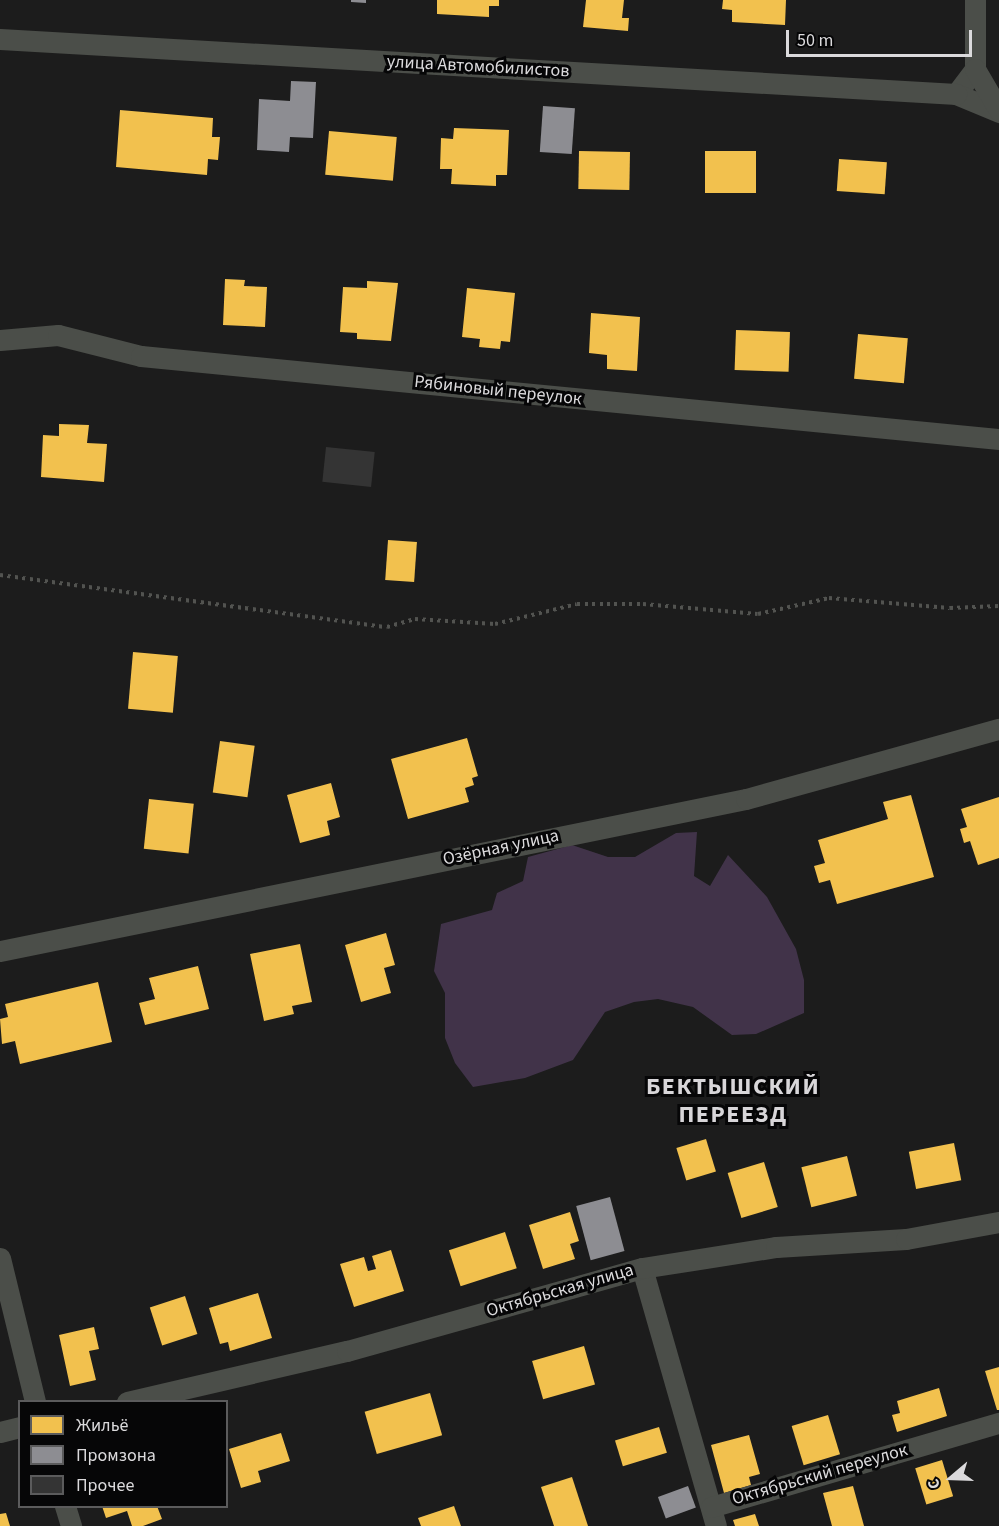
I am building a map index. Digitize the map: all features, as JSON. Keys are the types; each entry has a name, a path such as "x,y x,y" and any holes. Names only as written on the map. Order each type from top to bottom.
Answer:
{"street":[{"path":"975,0 975,69 999,111"},
{"name":"улица Автомобилистов","path":"0,39 956,94 999,111"},
{"path":"956,94 975,69"},
{"name":"Рябиновый переулок","path":"0,340 58,335 141,356 999,439"},
{"name":"Озёрная улица","path":"0,951 746,799 999,729"},
{"name":"Октябрьская улица","path":"131,1400 347,1351 642,1268 776,1247 906,1239 999,1222"},
{"path":"0,1258 35,1400"},
{"path":"642,1268 714,1516"},
{"name":"Октябрьский переулок","path":"714,1516 999,1423"},
{"path":"0,1432 18,1428"},
{"path":"66,1508 71,1526"}],"path":[{"path":"0,575 387,627 416,620 495,624 577,604 643,604 758,614 829,598 950,608 999,606"}],"shaded area":[{"path":"697,832 694,876 710,886 728,855 767,897 796,949 804,980 804,1013 756,1034 732,1035 693,1007 658,999 634,1002 605,1012 573,1060 525,1078 473,1087 455,1063 445,1038 445,993 434,971 441,924 492,910 497,893 523,881 528,857 572,845 608,857 635,857 676,833"}],"building: Жильё":[{"path":"437,0 499,0 499,6 489,6 489,17 437,14"},
{"path":"586,0 624,0 622,18 629,18 628,31 583,27"},
{"path":"723,0 786,0 785,25 732,22 732,10 722,9"},
{"path":"120,110 213,118 212,137 220,137 218,160 208,159 207,175 116,167"},
{"path":"454,128 509,130 507,175 496,175 496,186 451,184 452,169 440,169 441,138 453,139"},
{"path":"329,131 397,137 393,181 325,175"},
{"path":"579,151 630,152 629,190 578,189"},
{"path":"705,151 756,151 756,193 705,193"},
{"path":"839,159 887,162 885,194 837,191"},
{"path":"225,279 245,280 244,286 267,287 265,327 223,325"},
{"path":"367,281 398,283 391,341 357,339 357,333 340,332 343,287 367,288"},
{"path":"467,288 515,293 510,342 501,341 500,349 479,347 480,339 462,337"},
{"path":"591,313 640,317 637,371 607,369 607,355 589,353"},
{"path":"736,330 790,332 789,372 735,370"},
{"path":"858,334 908,338 904,383 854,379"},
{"path":"59,424 89,425 87,443 107,444 104,482 41,477 43,435 59,436"},
{"path":"388,540 417,542 414,582 385,580"},
{"path":"133,652 178,656 173,713 128,709"},
{"path":"467,738 478,776 472,778 474,785 465,788 469,802 408,819 391,759"},
{"path":"220,741 255,746 247,797 213,792"},
{"path":"331,783 340,817 327,821 330,835 300,843 287,795"},
{"path":"911,795 934,877 837,904 830,880 819,883 814,866 825,863 818,840 888,819 883,802"},
{"path":"999,797 999,858 978,865 970,841 964,843 960,829 967,827 961,809"},
{"path":"149,799 194,804 189,853 144,849"},
{"path":"386,933 395,965 384,968 391,993 361,1002 345,945"},
{"path":"300,944 312,1002 292,1006 294,1014 264,1021 250,954"},
{"path":"198,966 209,1009 145,1025 139,1003 155,999 149,978"},
{"path":"98,982 112,1042 20,1064 15,1041 2,1044 0,1019 8,1017 5,1004"},
{"path":"706,1139 716,1172 686,1181 676,1148"},
{"path":"954,1143 961,1180 916,1189 909,1152"},
{"path":"847,1156 857,1196 811,1207 801,1167"},
{"path":"764,1162 778,1207 741,1218 728,1173"},
{"path":"570,1212 579,1241 570,1244 575,1259 543,1269 529,1225"},
{"path":"505,1232 517,1268 461,1286 449,1250"},
{"path":"391,1250 404,1291 354,1307 340,1264 364,1257 368,1271 376,1269 372,1256"},
{"path":"258,1293 272,1338 230,1351 228,1342 220,1344 209,1308"},
{"path":"185,1296 197,1334 162,1345 150,1307"},
{"path":"94,1327 99,1349 89,1351 96,1380 70,1386 59,1335"},
{"path":"584,1346 595,1384 543,1399 532,1361"},
{"path":"999,1367 999,1410 997,1410 985,1371"},
{"path":"939,1388 947,1416 897,1432 892,1415 900,1413 897,1401"},
{"path":"430,1393 442,1435 377,1454 365,1412"},
{"path":"828,1415 840,1454 804,1465 792,1426"},
{"path":"659,1427 667,1453 623,1466 615,1440"},
{"path":"281,1433 290,1461 258,1471 261,1482 241,1488 229,1449"},
{"path":"749,1435 760,1474 749,1477 751,1485 724,1493 711,1445"},
{"path":"942,1460 953,1496 926,1505 915,1468"},
{"path":"572,1477 588,1526 554,1526 541,1487"},
{"path":"853,1486 864,1526 832,1526 823,1493"},
{"path":"454,1506 461,1526 421,1526 418,1518"},
{"path":"103,1508 158,1508 162,1519 143,1526 132,1526 127,1511 106,1518"},
{"path":"6,1513 10,1526 0,1526 0,1514"},
{"path":"755,1514 759,1526 735,1526 733,1520"}],"building: Промзона":[{"path":"351,0 366,0 366,3 351,2"},
{"path":"291,81 316,82 313,138 290,137 289,152 257,150 259,99 290,101"},
{"path":"543,106 575,108 572,154 540,152"},
{"path":"610,1197 624,1251 591,1260 576,1206"},
{"path":"688,1486 696,1508 666,1519 658,1497"}],"building: Прочее":[{"path":"326,447 375,452 371,487 322,482"}],"district":[{"name":"БЕКТЫШСКИЙ ПЕРЕЕЗД","path":"733,1101"}]}
